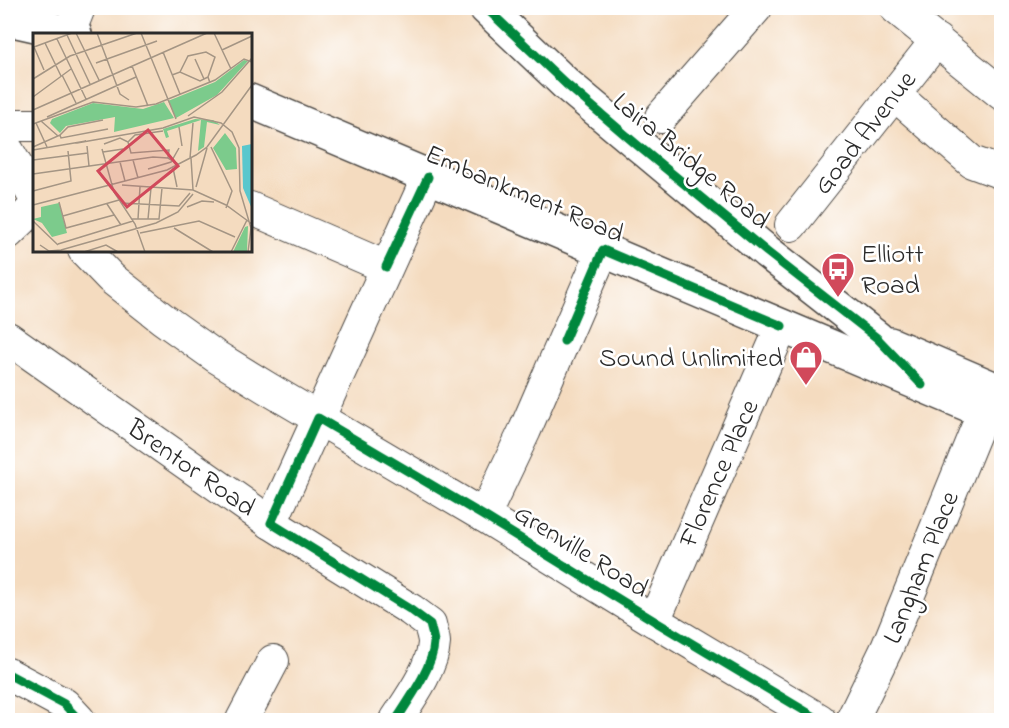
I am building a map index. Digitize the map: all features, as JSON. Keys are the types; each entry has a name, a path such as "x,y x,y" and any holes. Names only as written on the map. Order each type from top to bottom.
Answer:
{"main road":[{"name":"Laira Bridge Road","path":"486,8 566,84 636,144 767,252 877,338"},
{"path":"8,19 74,25"},
{"name":"Embankment Road","path":"252,102 922,385 997,399"},
{"path":"877,338 922,385"},
{"path":"877,338 997,399"}],"street":[{"path":"660,117 756,8"},
{"path":"896,8 1002,94"},
{"name":"Goad Avenue","path":"790,225 937,40"},
{"path":"894,94 972,162 1002,172"},
{"path":"8,125 33,124"},
{"path":"8,151 33,194"},
{"path":"271,523 428,177"},
{"path":"8,233 33,209"},
{"path":"252,209 386,267"},
{"path":"484,516 603,250"},
{"name":"Grenville Road","path":"86,252 111,278 163,320 215,356 820,720"},
{"name":"Florence Place","path":"654,621 782,326"},
{"name":"Brentor Road","path":"8,338 271,523 430,624 434,642 431,658 396,720"},
{"name":"Langham Place","path":"852,720 887,648 997,399"},
{"path":"242,720 273,661"},
{"path":"8,674 64,704 79,720"}],"cycle path":[{"path":"486,8 566,84 636,144 767,252 877,338 922,385"},
{"path":"386,267 428,177"},
{"path":"564,341 603,250 782,326"},
{"path":"396,720 420,683 433,652 434,638 430,624 271,523 318,418 820,720"},
{"path":"8,674 64,704 79,720"}],"place":[{"name":"Elliott Road","path":"838,298"},
{"name":"Sound Unlimited","path":"806,386"}]}
